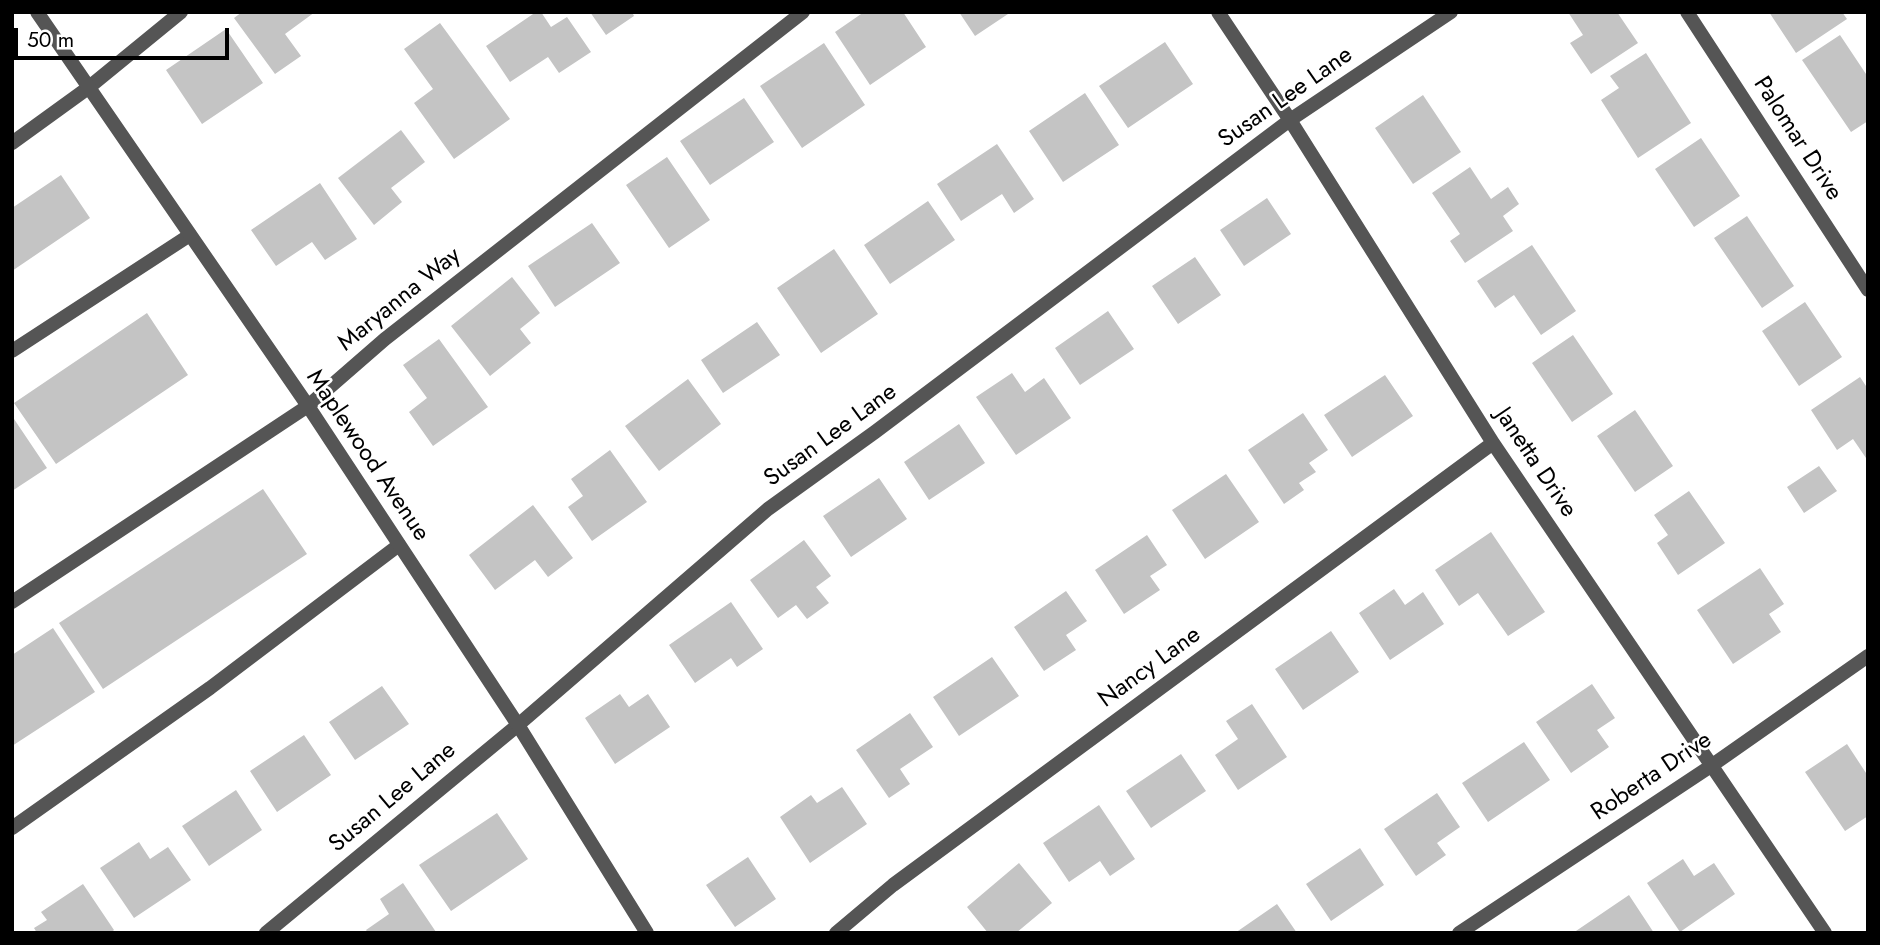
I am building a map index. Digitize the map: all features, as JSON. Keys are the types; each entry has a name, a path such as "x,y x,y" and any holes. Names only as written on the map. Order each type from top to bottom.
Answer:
{"street":[{"name":"Maplewood Avenue","path":"37,12 308,406 518,725 648,933"},
{"path":"12,143 88,88 181,12"},
{"name":"Maryanna Way","path":"12,602 308,406 385,339 803,12"},
{"name":"Janetta Drive","path":"1218,12 1290,120 1493,443 1825,933"},
{"name":"Susan Lee Lane","path":"267,933 518,725 768,509 886,424 1290,120 1451,12"},
{"name":"Palomar Drive","path":"1687,12 1868,290"},
{"path":"12,351 190,235"},
{"name":"Nancy Lane","path":"836,933 893,885 1493,443"},
{"path":"12,828 210,688 399,545"},
{"name":"Roberta Drive","path":"1460,933 1711,766 1868,656"}],"building":[{"path":"242,12 315,12 285,34 301,56 275,74 234,18"},
{"path":"536,12 541,12 551,27 567,17 591,52 559,73 548,57 510,82 486,46"},
{"path":"590,12 632,12 634,16 606,35"},
{"path":"864,12 903,12 926,47 870,85 835,32"},
{"path":"959,12 1011,12 975,36"},
{"path":"1568,12 1617,12 1638,43 1591,74 1570,43 1583,35"},
{"path":"1769,12 1842,12 1847,19 1796,53"},
{"path":"440,23 510,119 454,159 414,103 433,89 404,49"},
{"path":"226,29 263,83 202,124 166,70"},
{"path":"1840,35 1868,77 1868,121 1851,132 1802,60"},
{"path":"1165,42 1193,84 1128,128 1099,86"},
{"path":"824,43 865,105 802,148 760,86"},
{"path":"1646,53 1691,123 1638,158 1601,100 1619,88 1610,76"},
{"path":"1085,93 1119,145 1063,182 1029,131"},
{"path":"1423,95 1461,152 1413,184 1375,128"},
{"path":"744,98 774,142 710,185 680,141"},
{"path":"401,130 425,162 391,188 402,202 374,225 338,178"},
{"path":"1701,138 1740,196 1694,227 1655,169"},
{"path":"997,144 1034,199 1014,213 1002,194 961,221 937,184"},
{"path":"667,157 710,220 669,248 626,185"},
{"path":"1470,167 1491,199 1508,187 1519,204 1503,216 1513,231 1465,263 1450,241 1460,234 1432,193"},
{"path":"61,175 90,218 12,271 12,208"},
{"path":"320,183 357,239 325,260 312,242 276,266 251,230"},
{"path":"1267,198 1291,234 1244,266 1220,230"},
{"path":"928,201 955,240 890,284 864,245"},
{"path":"1747,216 1794,286 1762,308 1714,238"},
{"path":"592,223 620,263 555,307 528,266"},
{"path":"1532,245 1576,311 1541,335 1514,295 1495,308 1477,281"},
{"path":"834,249 878,314 821,353 777,288"},
{"path":"1195,257 1221,295 1178,324 1152,286"},
{"path":"512,277 540,313 520,329 531,343 490,376 451,326"},
{"path":"1805,302 1842,357 1799,386 1762,331"},
{"path":"1108,311 1134,349 1080,385 1055,348"},
{"path":"147,313 188,375 56,464 14,403"},
{"path":"757,322 780,355 723,393 701,360"},
{"path":"1573,335 1613,394 1572,422 1532,363"},
{"path":"439,339 488,407 433,446 409,412 427,398 403,365"},
{"path":"1012,373 1025,392 1044,378 1071,418 1016,455 976,397"},
{"path":"1385,375 1413,416 1352,457 1324,415"},
{"path":"1860,377 1868,389 1866,458 1853,439 1837,450 1811,410"},
{"path":"688,379 721,424 659,471 625,426"},
{"path":"1635,410 1673,466 1635,492 1597,436"},
{"path":"1303,413 1328,450 1309,463 1316,472 1299,483 1304,490 1284,504 1248,450"},
{"path":"12,416 47,468 12,491"},
{"path":"959,424 985,463 929,500 904,462"},
{"path":"610,450 647,502 592,541 568,507 583,496 571,479"},
{"path":"1819,466 1837,491 1804,513 1787,487"},
{"path":"1226,474 1259,522 1205,559 1172,510"},
{"path":"879,478 907,519 851,557 823,516"},
{"path":"263,489 307,554 103,689 59,623"},
{"path":"1689,491 1725,543 1678,575 1657,543 1668,535 1654,515"},
{"path":"533,505 573,558 548,577 535,560 495,590 469,555"},
{"path":"1491,532 1545,612 1508,636 1478,593 1459,606 1435,570"},
{"path":"1147,535 1167,565 1150,576 1160,590 1124,614 1095,570"},
{"path":"804,540 831,576 816,587 829,603 807,619 796,605 778,618 750,580"},
{"path":"1760,568 1784,604 1769,614 1781,632 1733,664 1697,610"},
{"path":"1394,589 1405,605 1423,592 1444,624 1390,660 1359,613"},
{"path":"1066,591 1087,621 1066,635 1076,650 1044,671 1014,627"},
{"path":"731,602 763,649 737,667 731,658 695,683 669,645"},
{"path":"53,628 95,692 12,746 12,655"},
{"path":"1331,631 1359,672 1303,710 1275,669"},
{"path":"992,657 1019,696 959,736 933,697"},
{"path":"1592,684 1615,718 1597,730 1609,747 1571,773 1536,722"},
{"path":"382,686 409,724 355,760 329,722"},
{"path":"620,694 629,707 648,694 670,727 615,764 585,718"},
{"path":"1252,704 1287,757 1238,790 1215,755 1238,739 1226,721"},
{"path":"910,713 933,747 900,769 910,784 889,798 856,750"},
{"path":"304,735 331,775 277,812 250,771"},
{"path":"1524,742 1550,780 1488,822 1462,783"},
{"path":"1847,744 1868,776 1868,816 1845,831 1805,772"},
{"path":"1181,754 1206,791 1151,828 1126,791"},
{"path":"842,787 867,824 810,863 780,817 811,795 817,803"},
{"path":"236,790 262,830 209,866 182,826"},
{"path":"1437,793 1460,827 1437,843 1446,855 1416,876 1384,829"},
{"path":"1099,805 1135,859 1110,876 1100,861 1069,882 1043,843"},
{"path":"497,813 528,859 451,911 419,865"},
{"path":"139,842 150,859 168,847 191,880 134,918 100,868"},
{"path":"1360,848 1384,885 1331,921 1306,884"},
{"path":"748,857 776,899 735,927 706,885"},
{"path":"1683,859 1694,876 1714,863 1735,894 1680,932 1647,883"},
{"path":"1019,863 1052,903 1016,933 988,933 967,907"},
{"path":"403,883 436,932 368,933 366,930 389,914 380,899"},
{"path":"83,884 114,930 111,933 37,933 34,928 47,920 41,912"},
{"path":"1629,895 1654,933 1573,933"},
{"path":"1277,904 1297,933 1235,933"}]}
